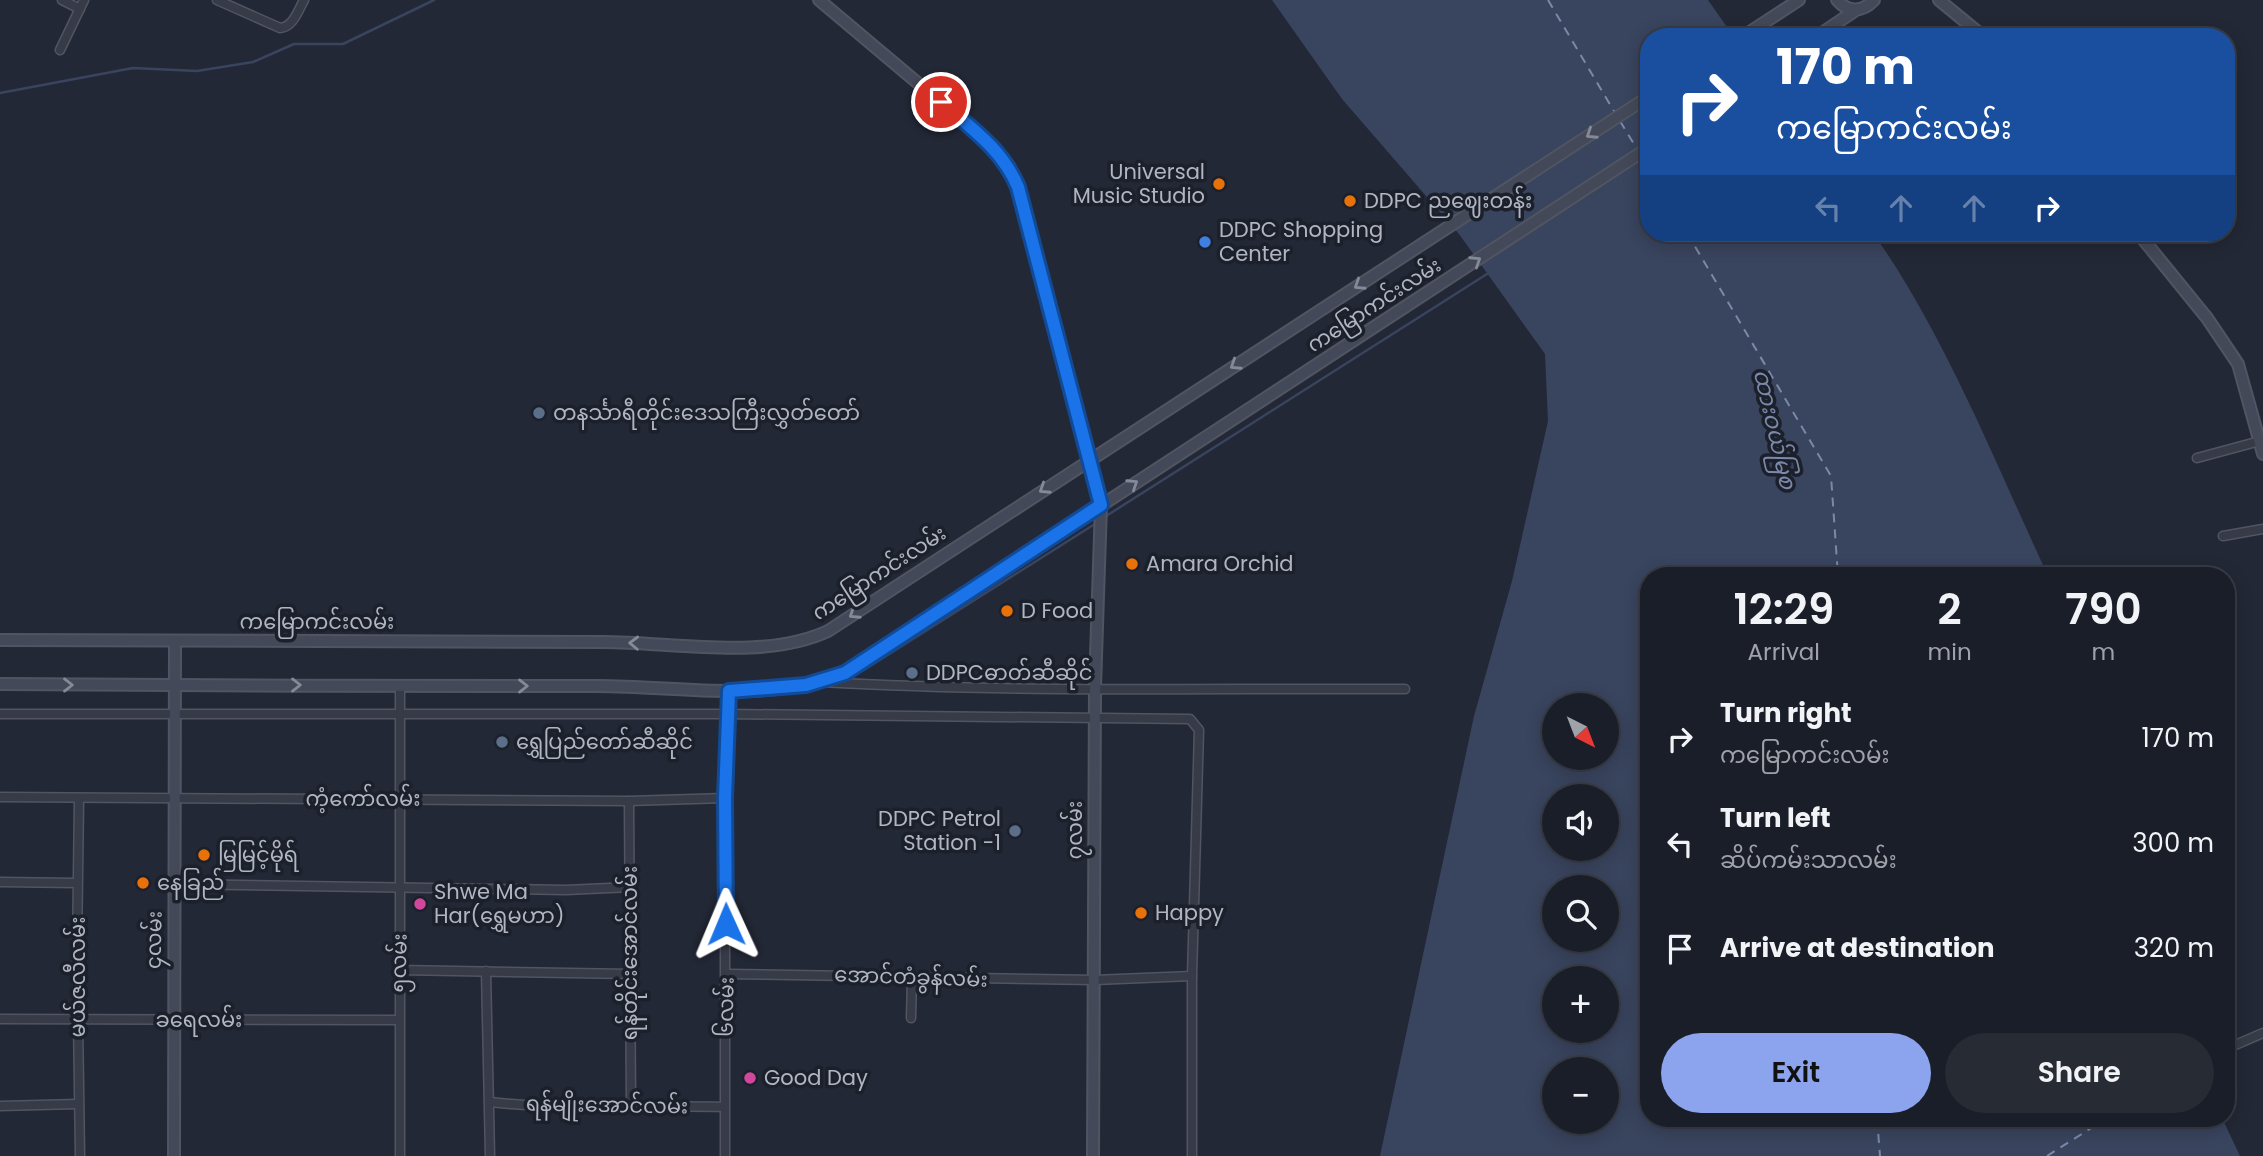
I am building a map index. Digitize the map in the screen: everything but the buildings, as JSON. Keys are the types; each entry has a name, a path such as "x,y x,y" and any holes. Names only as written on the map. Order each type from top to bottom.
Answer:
{"main road":[{"name":"၇လမ်း","path":"820,0 995,148 1009,166 1018,187 1101,505 1103,529 1095,687 1093,1156"},
{"path":"1837,0 1845,7 1856,10"},
{"path":"1829,28 1856,10 1867,7 1874,0"},
{"path":"1939,0 1973,28"},
{"path":"1756,28 1796,2"},
{"name":"ကမြောကင်းလမ်း","path":"0,640 607,642 729,647 789,644 828,631 1640,102"},
{"name":"ကမြောကင်းလမ်း","path":"0,684 607,686 729,691 822,682 845,673 1640,153"},
{"path":"2145,242 2207,318 2238,363 2263,454"},
{"name":"၄လမ်း","path":"174,1156 175,641"}],"street":[{"path":"60,50 82,4 62,0"},
{"path":"217,0 280,29 292,22 304,0"},
{"path":"2197,458 2260,442"},
{"path":"2223,536 2263,529"},
{"path":"822,682 999,690 1095,687 1405,689"},
{"name":"၅လမ်း","path":"400,686 400,1156"},
{"name":"၆လမ်း","path":"725,1156 725,798 729,691"},
{"path":"0,715 728,714 1190,719 1199,730 1192,976 1192,1156"},
{"name":"ကံ့ကော်လမ်း","path":"0,797 79,799 174,796 629,801 725,798"},
{"name":"မယ်ဇလီလမ်း","path":"79,799 77,883 80,1156"},
{"name":"ရန်တိုင်းအောင်လမ်း","path":"629,801 631,1105"},
{"path":"0,883 77,883"},
{"path":"174,884 566,890 631,887"},
{"path":"399,970 631,974"},
{"path":"486,971 490,1156"},
{"name":"အောင်တံခွန်လမ်း","path":"727,974 1094,980 1192,976"},
{"path":"911,1018 912,978"},
{"name":"ခရေလမ်း","path":"0,1019 398,1020"},
{"path":"2235,1045 2263,1032"},
{"name":"ရန်မျိုးအောင်လမ်း","path":"490,1102 576,1108 631,1105 724,1107"},
{"path":"0,1106 79,1104"}],"water":[{"name":"ထားဝယ်မြစ","path":"1272,0 1708,0 1728,28 1640,28 1640,242 1879,242 1946,356 2044,567 1640,567 1640,1127 2226,1127 2240,1156 1380,1156 1474,716 1512,581 1548,421 1545,354 1459,234 1342,99"}],"waterway":[{"path":"0,93 133,68 197,71 253,62 294,44 343,44 434,0"},
{"path":"1103,518 1487,274"},
{"path":"864,670 1098,522"}],"ferry route":[{"path":"1548,0 1615,113"},
{"path":"1620,121 1637,149"},
{"path":"1692,242 1831,476 1837,567"},
{"path":"1878,1127 1880,1156"},
{"path":"2047,1156 2093,1127"}],"place":[{"name":"Universal Music Studio","path":"1219,184"},
{"name":"DDPC ညဈေးတန်း","path":"1350,201"},
{"name":"DDPC Shopping Center","path":"1205,242"},
{"name":"တနင်္သာရီတိုင်းဒေသကြီးလွှတ်တော်","path":"539,413"},
{"name":"Amara Orchid","path":"1132,564"},
{"name":"D Food","path":"1007,611"},
{"name":"DDPCဓာတ်ဆီဆိုင်","path":"912,673"},
{"name":"ရွှေပြည်တော်ဆီဆိုင်","path":"502,742"},
{"name":"DDPC Petrol Station -1","path":"1015,831"},
{"name":"မြမြင့်မိုရ်","path":"204,855"},
{"name":"နေခြည်","path":"143,883"},
{"name":"Shwe Ma Har(‌‌ရွှေမဟာ)","path":"420,904"},
{"name":"Happy","path":"1141,913"},
{"name":"Good Day","path":"750,1078"}],"route":[{"path":"726,924 725,798 729,691 806,685 845,673 1101,505 1018,187 1009,166 995,148 941,102"}]}
